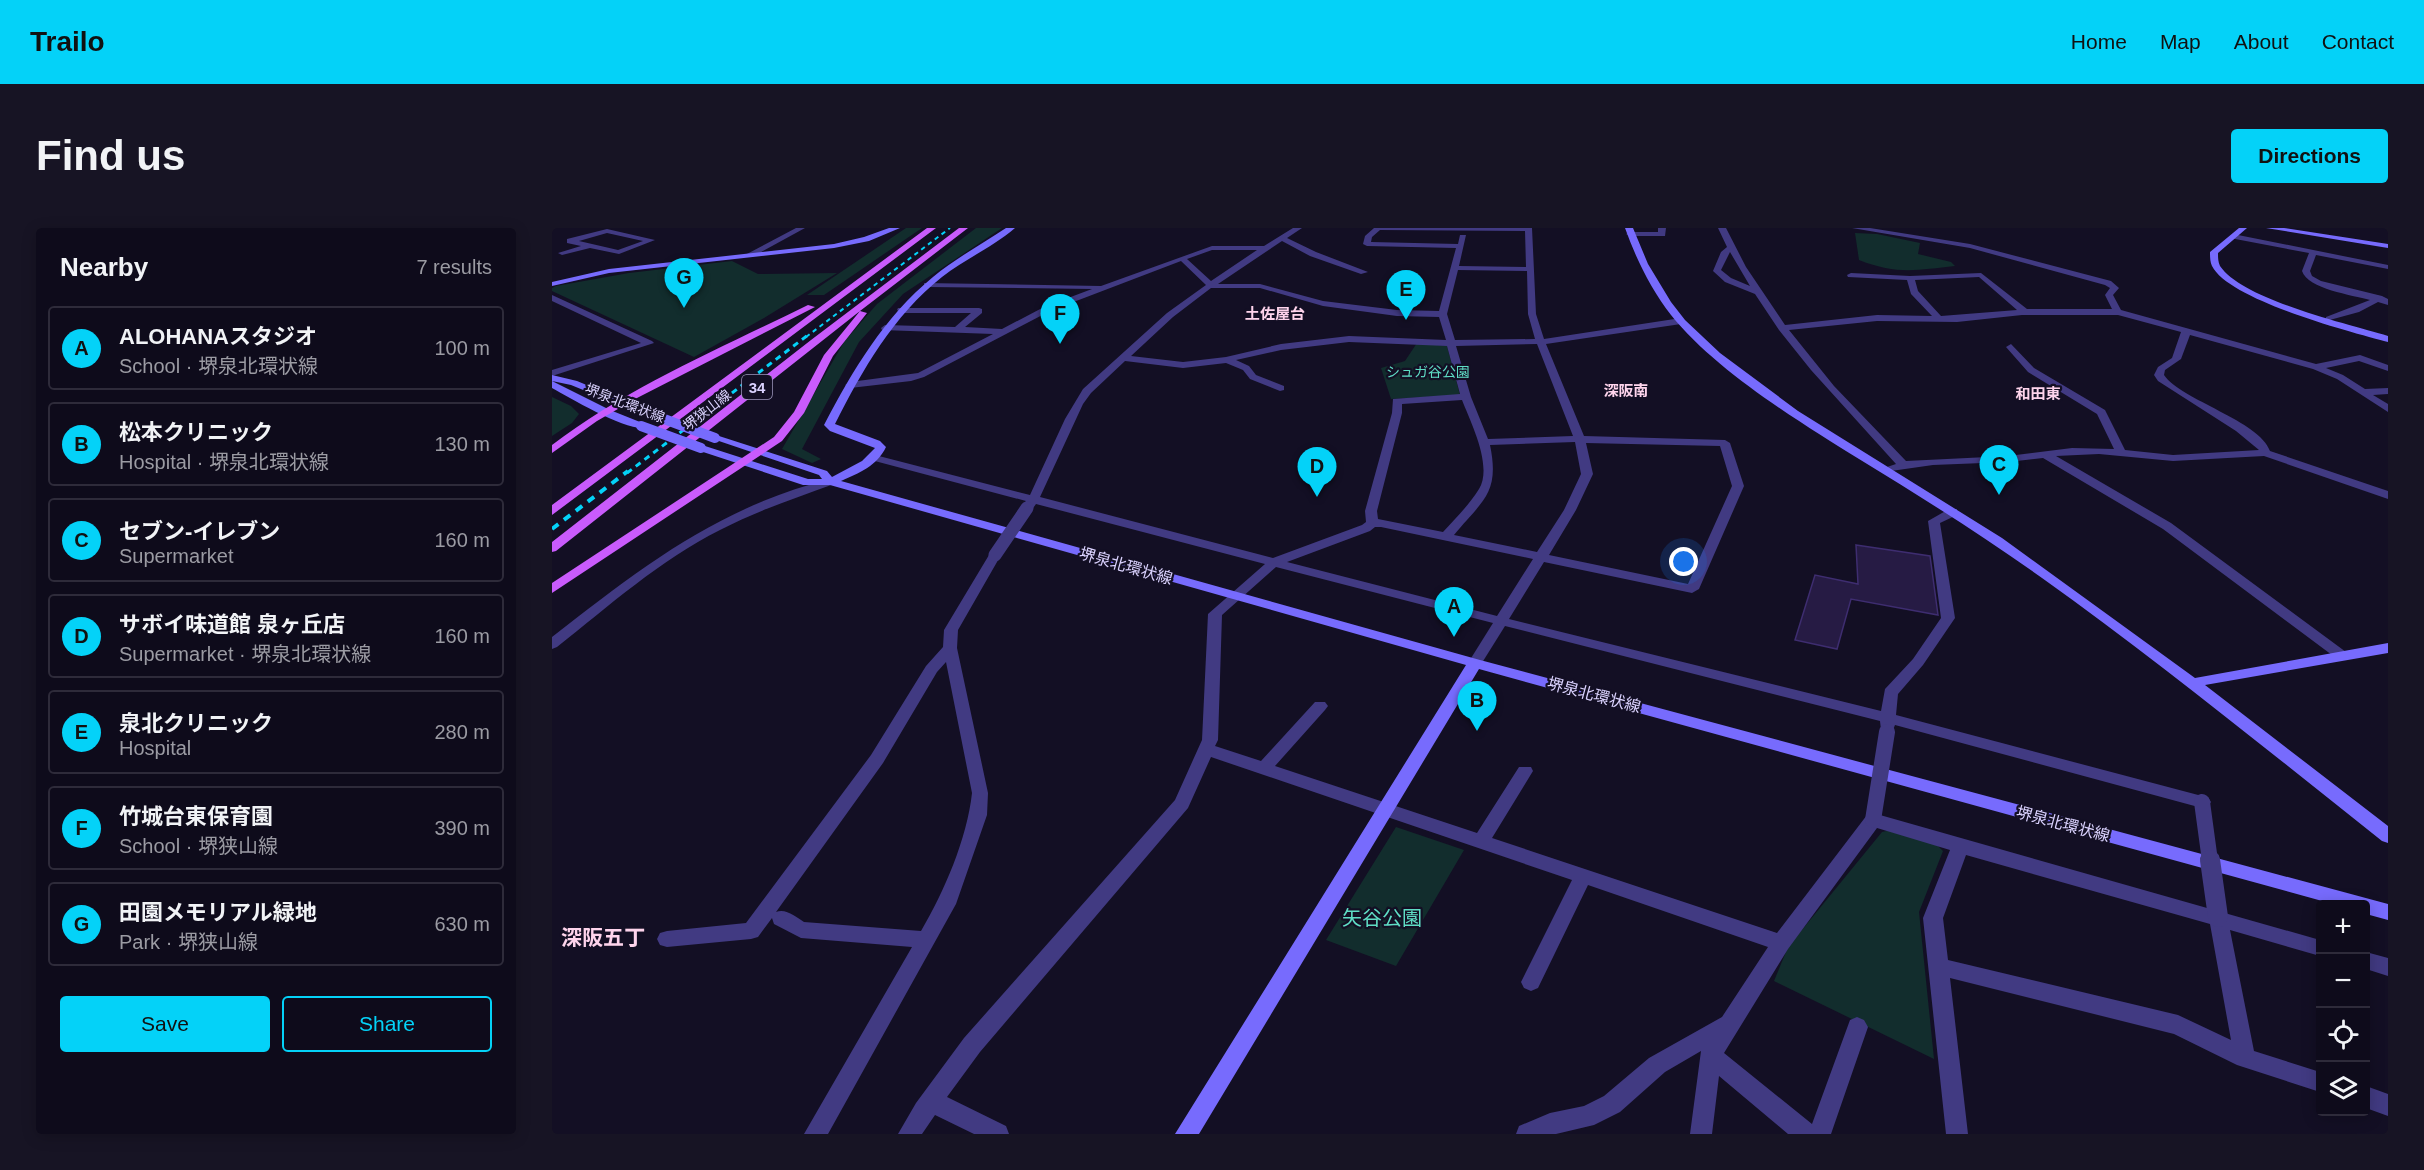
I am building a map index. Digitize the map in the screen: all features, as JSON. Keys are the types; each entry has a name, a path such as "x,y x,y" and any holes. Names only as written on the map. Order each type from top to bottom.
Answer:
{"main road":[{"name":"堺狭山線","path":"552,511 932,228"},
{"name":"堺狭山線","path":"552,548 964,228"},
{"path":"552,589 778,439 792,425 830,355 851,326 918,262"},
{"path":"552,450 622,402 771,329 841,289 864,279"}],"street":[{"path":"749,255 801,228"},
{"path":"552,284 609,272 834,246 866,239 896,228"},
{"path":"552,645 672,553 700,535 775,501 830,482 875,458 881,447 876,443 834,429 829,425 865,356 885,328 927,285 1011,228"},
{"path":"815,1134 947,904 978,815 980,793 950,648 951,630 995,555 1030,504 1076,405 1087,391 1170,315 1265,248 1298,228"},
{"path":"1186,1134 1570,510 1587,474 1580,439 1532,314 1529,229 1378,228 1369,236 1360,254"},
{"path":"1629,231 1662,234 1662,228"},
{"path":"1722,228 1730,248 1782,328 1841,402 1903,465"},
{"path":"1856,228 1970,246 2108,283 2115,288 2109,295 2118,312"},
{"path":"2243,228 2214,252 2215,265 2224,274 2249,291 2283,305 2388,339"},
{"path":"2270,228 2388,246"},
{"path":"1447,536 1486,488 1489,467 1484,442 1466,397 1443,314 1464,229"},
{"path":"562,253 590,245 619,252 628,251 651,240 607,231 570,241 590,245"},
{"path":"1629,231 1660,291 1681,321 1754,384 1804,419 1998,541 2192,682 2388,836"},
{"path":"2233,236 2388,267"},
{"path":"1281,238 1313,254 1364,272"},
{"path":"1367,244 1461,246"},
{"path":"850,386 921,375 1047,309 1212,248 1265,248"},
{"path":"1730,248 1725,252 1717,272 1728,280 1758,292"},
{"path":"552,250 574,256"},
{"path":"2313,252 2306,271 2308,277 2318,283 2388,302"},
{"path":"1183,259 1186,265 1196,270 1211,286 1260,286 1323,303 1397,313 1443,314"},
{"path":"1455,268 1529,270"},
{"path":"1851,275 1910,278 1982,275 2025,312"},
{"path":"1910,278 1914,292 1939,319"},
{"path":"927,285 1109,287"},
{"path":"2329,319 2356,310 2388,291"},
{"path":"552,298 648,343 552,373"},
{"path":"901,310 979,311 957,330"},
{"path":"1782,328 1877,318 1939,319 2025,312 2118,312 2316,367 2340,377 2388,409"},
{"path":"1123,358 1170,365 1227,360 1253,352 1348,339 1452,343 1541,342 1591,337 1681,321"},
{"path":"885,328 1002,331"},
{"path":"2186,332 2176,359 2161,369 2159,375 2163,381 2230,420 2256,440 2264,448 2265,453"},
{"path":"2011,347 2031,370 2101,412 2121,453"},
{"path":"2316,367 2360,357 2388,368"},
{"path":"1227,360 1246,368 1253,377 1280,388"},
{"name":"堺泉北環状線","path":"552,378 574,383 758,454 823,473 830,482"},
{"name":"堺泉北環状線","path":"552,384 606,412 641,426 742,464 807,483 830,482 1475,663 2344,900"},
{"path":"2364,392 2388,391"},
{"path":"1372,523 1371,511 1397,413 1397,401 1466,397"},
{"path":"909,1134 972,1046 1182,803 1210,740 1215,614 1274,562 1365,528 1372,523 1447,536 1692,589 1738,486 1725,442 1580,439 1484,442"},
{"path":"1888,471 1903,465 2072,451 2185,458 2265,453 2388,495"},
{"path":"2046,454 2167,526 2341,655"},
{"path":"875,458 1030,504 1274,562 1594,643 1887,725 2202,802 2218,917 2245,1058"},
{"path":"1701,1134 1710,1055 1781,944 1873,820 1890,693 1918,662 1948,618 1934,521 1953,512"},
{"path":"667,939 752,931 877,759 931,669 950,648"},
{"path":"2192,682 2388,648"},
{"path":"1264,768 1320,706"},
{"path":"1206,749 1781,944"},
{"path":"1481,841 1525,771"},
{"path":"1873,820 1960,847 2218,917 2316,947"},
{"path":"1957,1134 1933,918 1960,847"},
{"path":"1531,982 1583,876"},
{"path":"2370,907 2388,912"},
{"path":"781,918 801,930 927,940"},
{"path":"2370,962 2388,967"},
{"path":"1940,967 2178,1025 2245,1058 2316,1081"},
{"path":"1527,1134 1550,1124 1586,1117 1612,1104 1657,1065 1730,1024"},
{"path":"1820,1134 1857,1027"},
{"path":"1710,1055 1806,1134"},
{"path":"2370,1098 2388,1105"},
{"path":"931,1101 998,1134"}],"green space":[{"path":"906,228 922,228 824,295 807,295"},
{"path":"976,228 1002,228 903,294 859,342 802,449 821,459 812,463 782,449 844,342 877,304"},
{"path":"1855,233 1877,234 1920,243 1918,254 1951,262 1955,266 1896,270 1872,265 1859,260"},
{"path":"732,261 758,274 837,273 764,318 694,357 552,291 552,288 556,286 629,273"},
{"name":"シュガ谷公園","path":"1417,343 1447,346 1460,395 1391,399 1381,368 1405,361"},
{"path":"552,397 571,406 579,414 572,423 552,436"},
{"name":"矢谷公園","path":"1396,827 1464,850 1396,966 1326,940"},
{"path":"1891,830 1936,844 1943,851 1919,912 1934,1059 1774,981 1788,947 1882,832"}],"building":[{"path":"1856,545 1930,556 1938,615 1851,599 1837,649 1795,640 1815,575 1858,584"}],"railway":[{"path":"806,337 950,228"},
{"path":"627,473 808,335"},
{"path":"552,529 628,471"}],"place":[{"name":"田園メモリアル緑地","path":"684,308"},
{"name":"泉北クリニック","path":"1406,320"},
{"name":"竹城台東保育園","path":"1060,344"},
{"name":"セブン-イレブン","path":"1999,495"},
{"name":"サボイ味道館 泉ヶ丘店","path":"1317,497"},
{"name":"ALOHANAスタジオ","path":"1454,637"},
{"name":"松本クリニック","path":"1477,731"}],"district":[{"name":"土佐屋台","path":"1275,313"},
{"name":"深阪南","path":"1626,390"},
{"name":"和田東","path":"2038,393"},
{"name":"深阪五丁","path":"603,937"}]}
